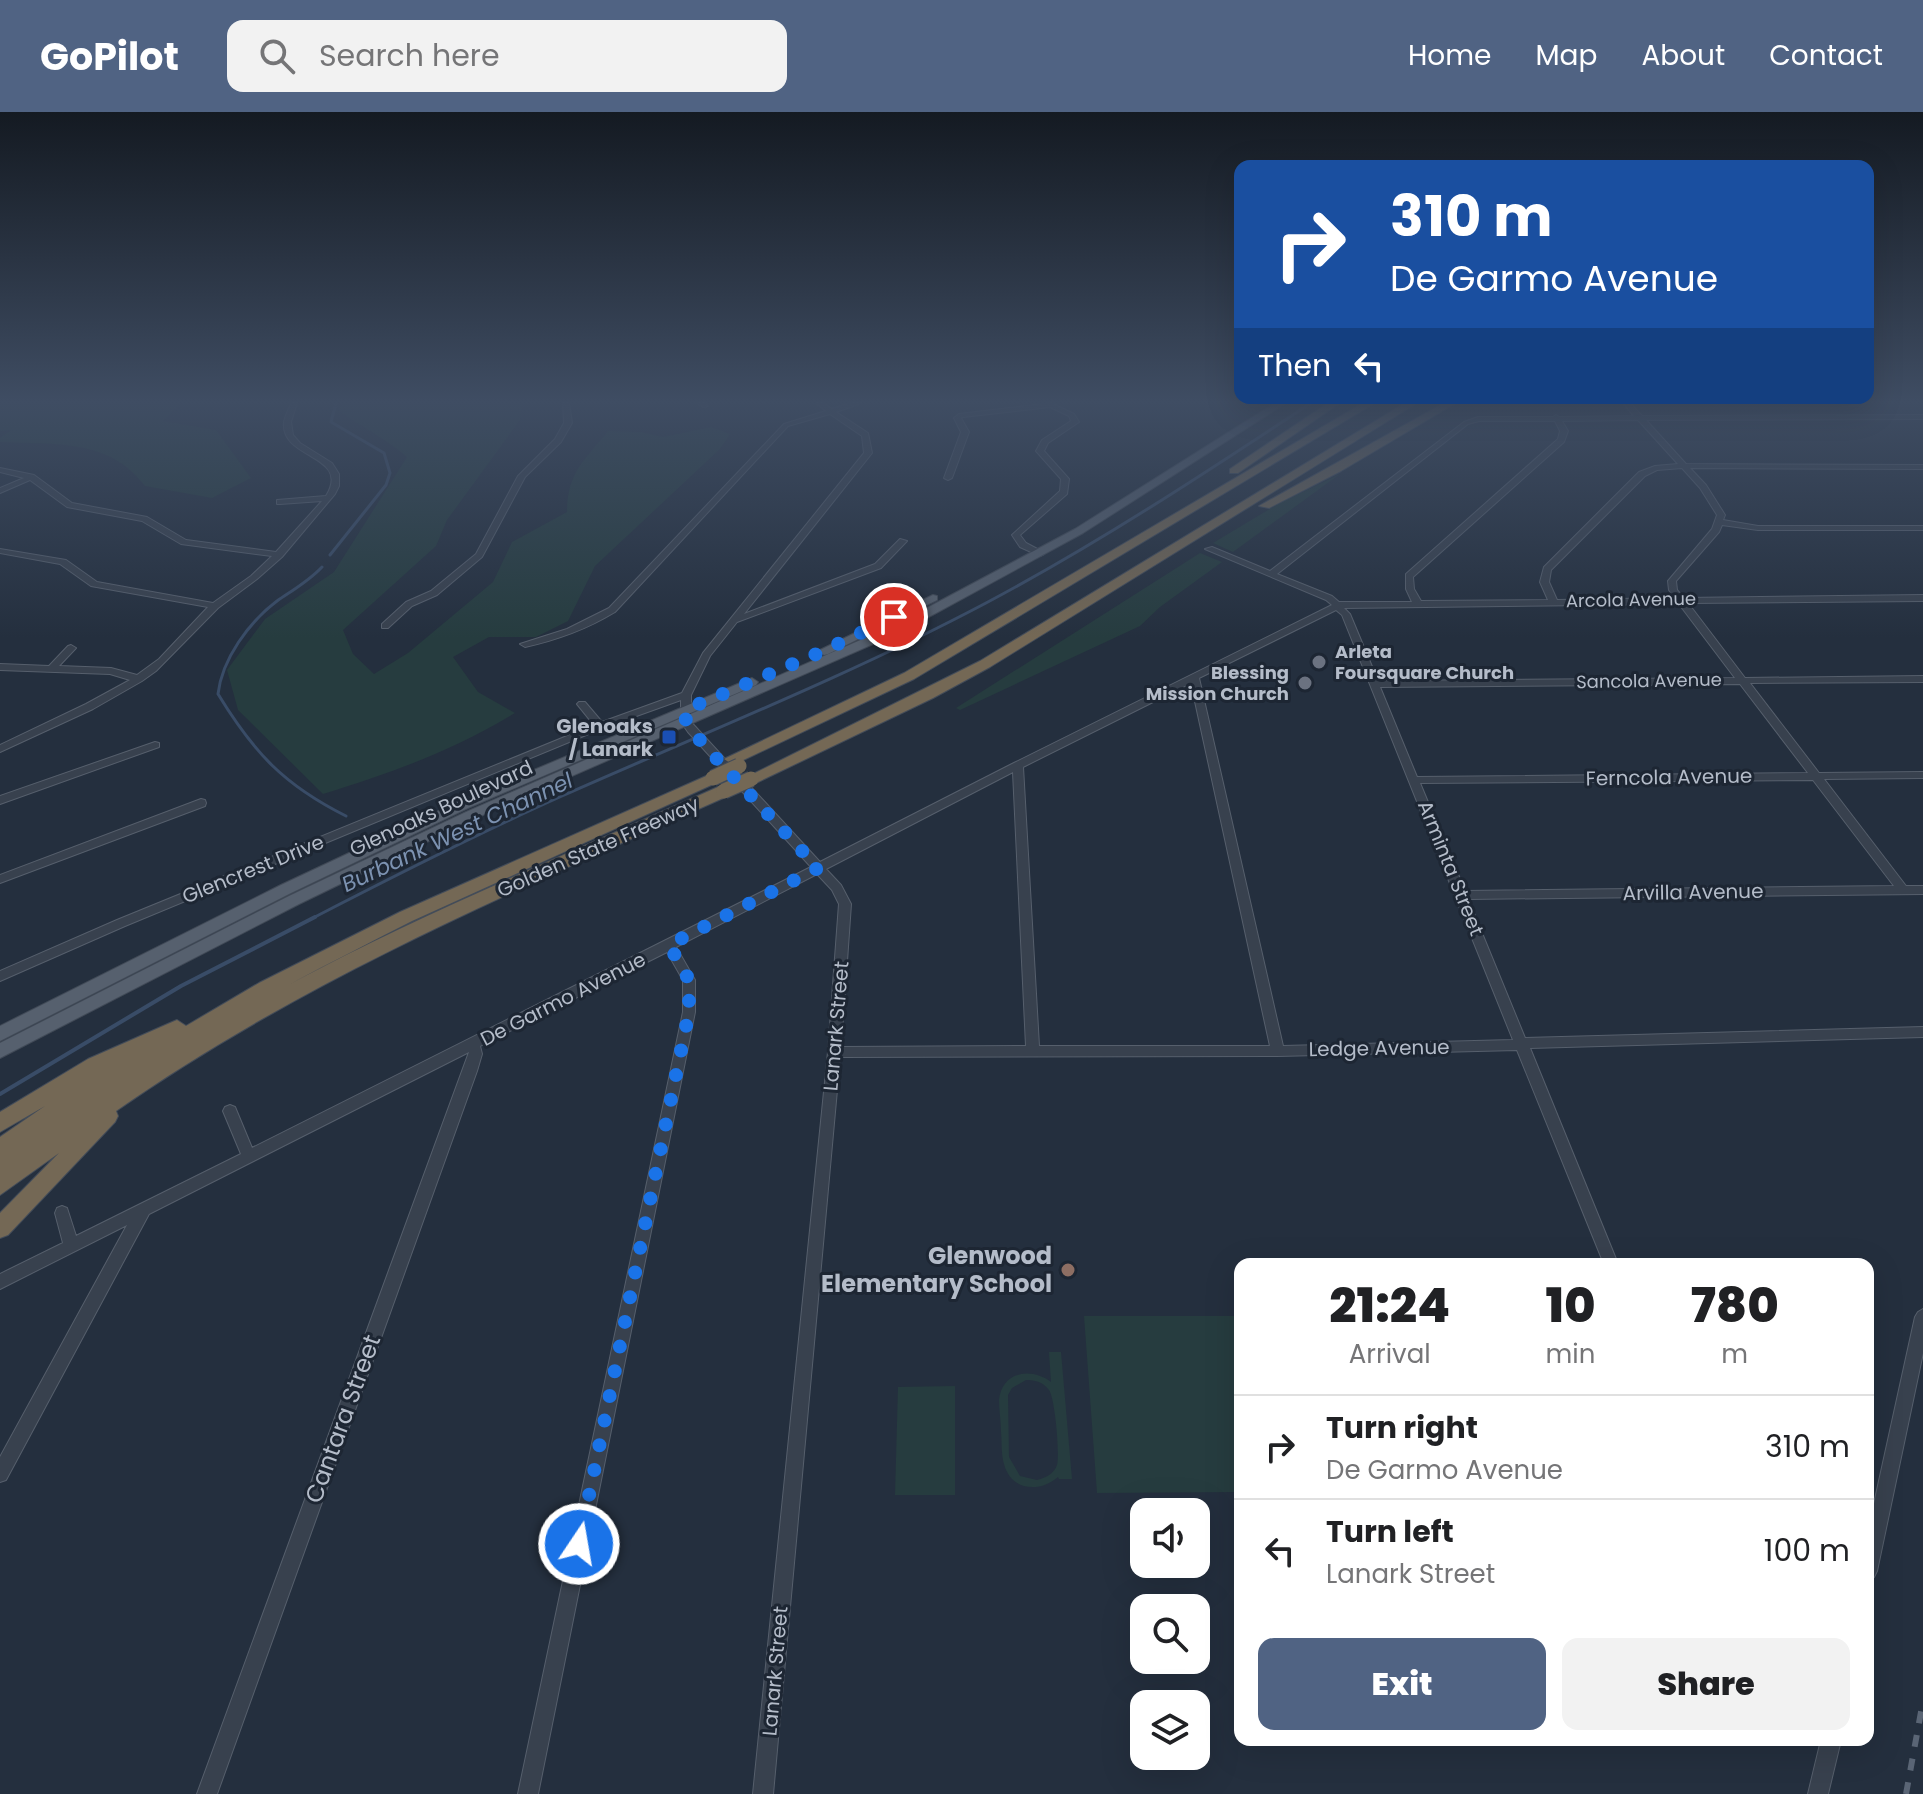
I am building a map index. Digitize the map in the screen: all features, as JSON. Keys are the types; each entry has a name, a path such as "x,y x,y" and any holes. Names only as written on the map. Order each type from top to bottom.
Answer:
{"highway":[{"path":"1197,505 1222,481"},
{"name":"Golden State Freeway","path":"0,1185 132,1090 271,1003 343,964 742,769 909,676 1237,481"},
{"path":"742,769 956,660 1246,486 1247,481"},
{"name":"Golden State Freeway","path":"0,1148 93,1082 177,1028 349,934 742,769 928,695 1284,481"},
{"path":"1217,523 1262,507 1312,481"},
{"path":"742,769 866,717 959,669 1251,492 1269,491"},
{"path":"0,1164 164,1051 303,968 447,899 715,781"},
{"path":"0,1172 129,1081 282,987 417,918 715,781"},
{"path":"0,1123 95,1065 177,1028"},
{"path":"0,1228 132,1090"}],"main road":[{"name":"Glenoaks Boulevard","path":"0,1051 361,868 1035,551 1147,481"},
{"name":"Glenoaks Boulevard","path":"0,1034 393,838 687,714"}],"street":[{"path":"0,491 21,481"},
{"path":"37,481 70,505 144,519 184,542 279,555"},
{"path":"0,749 139,679 170,657 215,606 279,555 328,498 335,481"},
{"path":"385,626 409,604 434,593 479,555 519,481"},
{"path":"525,644 551,639 586,626 612,610 733,481"},
{"path":"687,714 706,655 846,481"},
{"path":"1035,551 1017,538 1017,531 1060,498 1066,486 1064,481"},
{"path":"1272,574 1391,481"},
{"path":"1417,602 1410,589 1409,576 1515,481"},
{"path":"1553,601 1544,586 1543,576 1547,569 1635,481"},
{"path":"1696,481 1719,508 1718,526 1672,581 1673,590 1903,890"},
{"path":"280,502 328,498"},
{"path":"1718,526 1923,528"},
{"path":"737,619 878,566 903,541"},
{"path":"1209,549 1329,598 1339,605"},
{"path":"0,551 63,562 94,584 215,606"},
{"name":"Arcola Avenue","path":"1339,605 1923,598"},
{"name":"De Garmo Avenue","path":"0,1282 1339,605"},
{"name":"Arminta Street","path":"1339,605 1346,614 1416,780 1609,1258"},
{"path":"52,668 71,648"},
{"path":"0,667 111,671 139,679"},
{"path":"1194,677 1278,1051"},
{"name":"Sancola Avenue","path":"1376,684 1923,679"},
{"path":"582,704 600,726"},
{"name":"Glencrest Drive","path":"0,976 600,726 687,714"},
{"name":"Lanark Street","path":"687,714 703,744 837,888 845,904 834,1052 763,1794"},
{"path":"0,800 155,745"},
{"path":"1018,765 1033,1051"},
{"name":"Ferncola Avenue","path":"1416,780 1923,775"},
{"path":"0,879 201,803"},
{"name":"Arvilla Avenue","path":"1463,895 1923,890"},
{"path":"528,1794 689,1012 689,980 669,945"},
{"name":"Ledge Avenue","path":"834,1052 1278,1051 1786,1036 1827,1032 1923,1032"},
{"name":"Cantara Street","path":"207,1794 470,1071 476,1054 473,1043"},
{"path":"230,1111 248,1155"},
{"path":"0,1474 144,1209"},
{"path":"62,1213 71,1246"},
{"path":"1874,1543 1923,1317"},
{"path":"1818,1794 1827,1746"}],"green space":[{"path":"141,481 244,481 212,498 145,486"},
{"path":"391,481 475,481 447,520 436,546 343,630 353,654 374,674 408,653 493,582 512,542 567,512 572,481 685,481 595,566 568,621 536,637 489,637 453,657 478,692 515,713 422,760 323,794 238,710 227,670 265,619 334,572"},
{"path":"1330,481 1233,552 1213,543 1278,504"},
{"path":"1200,553 1222,562 1160,607 1140,626 960,710 956,708"},
{"path":"1084,1316 1234,1316 1234,1492 1097,1493"},
{"path":"1049,1352 1061,1352 1072,1479 1058,1477 1043,1486 1027,1487 1013,1480 1004,1464 999,1400 1001,1390 1019,1374 1035,1374 1051,1382","holes":["1026,1380 1041,1383 1049,1390 1057,1439 1056,1468 1037,1480 1020,1476 1009,1457 1008,1395 1012,1388"]},
{"path":"955,1386 955,1495 895,1495 898,1387"}],"waterway":[{"path":"330,555 387,481"},
{"name":"Burbank West Channel","path":"311,919 499,825 829,680 934,630 1111,532 1190,481"},
{"path":"322,567 277,601 247,630 225,668 218,694 244,734 272,766 305,792 346,816"},
{"name":"Burbank West Channel","path":"0,1094 181,986 315,917"}],"railway":[{"path":"1906,1794 1923,1701"}],"place":[{"name":"Arleta Foursquare Church","path":"1319,662"},
{"name":"Blessing Mission Church","path":"1305,683"},
{"name":"Glenoaks / Lanark","path":"669,737"},
{"name":"Glenwood Elementary School","path":"1068,1270"}],"route":[{"path":"579,1544 689,1012 689,980 669,945 818,868 703,744 686,722 685,710 894,617"}]}
